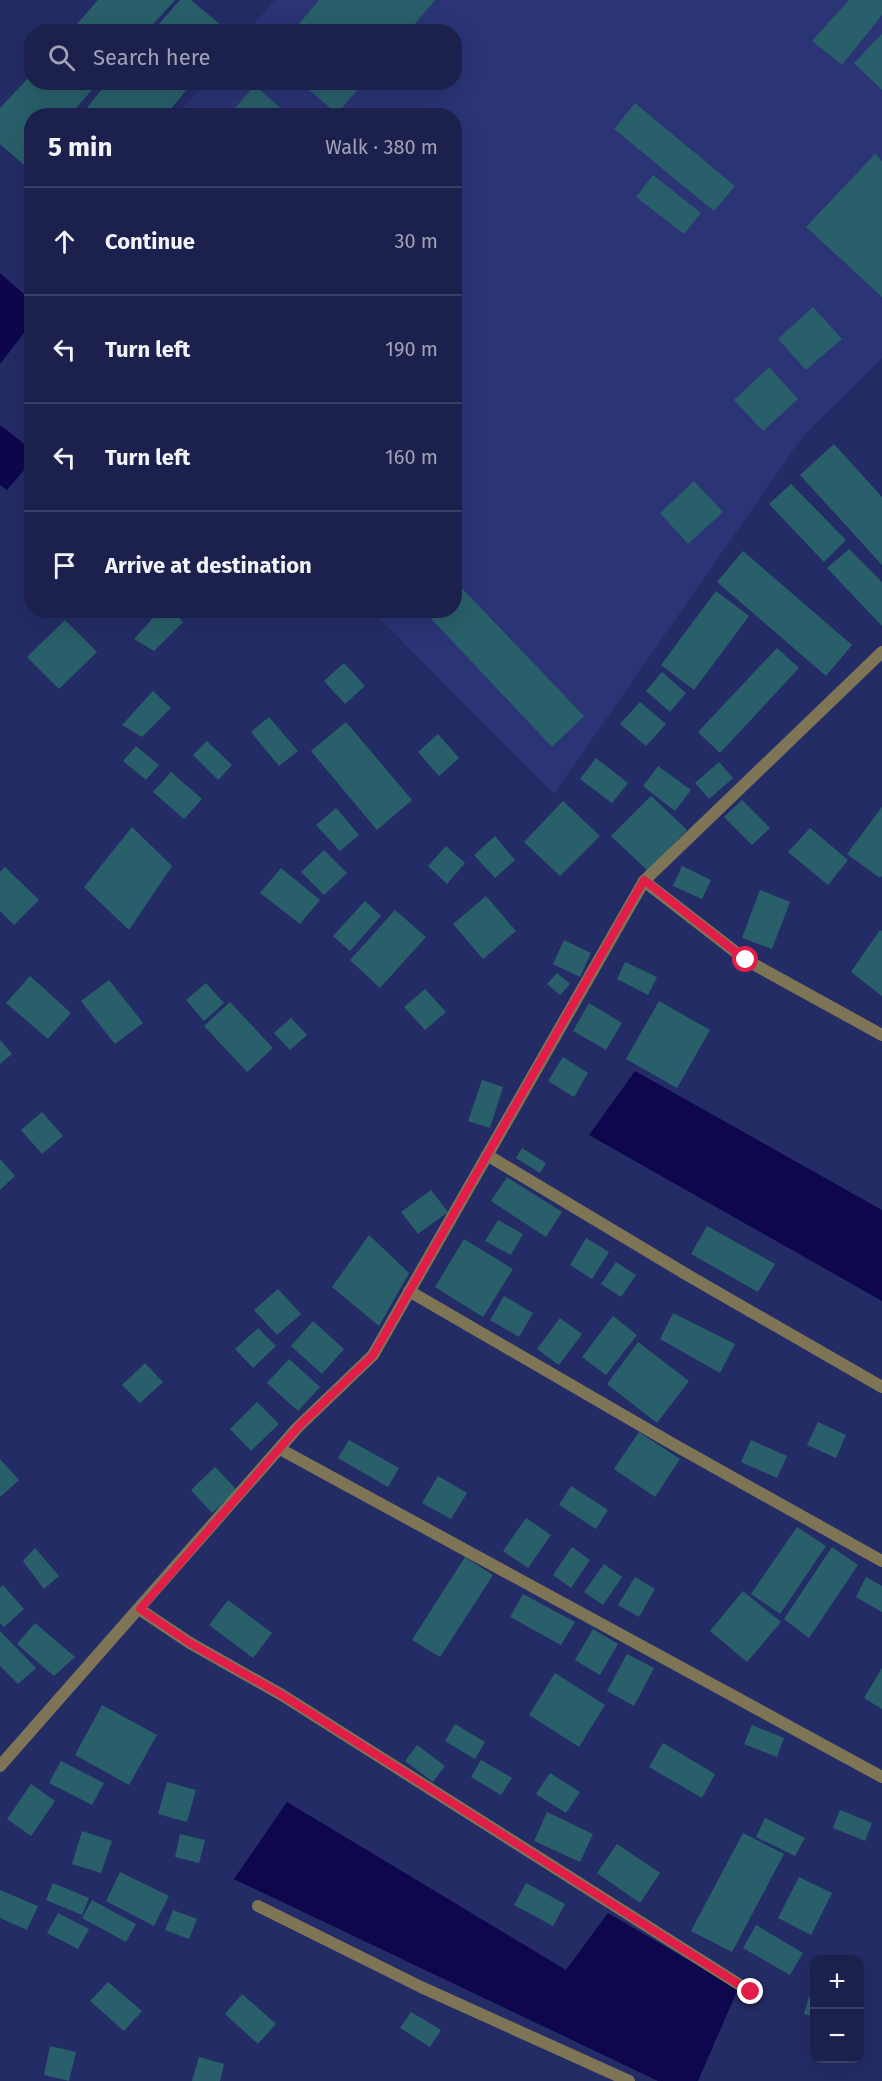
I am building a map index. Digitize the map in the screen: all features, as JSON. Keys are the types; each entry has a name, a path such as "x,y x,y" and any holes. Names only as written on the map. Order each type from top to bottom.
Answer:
{"street":[{"path":"0,1766 298,1427 373,1355 644,880 882,652"},
{"path":"644,880 746,960 882,1035"},
{"path":"487,1155 684,1273 882,1387"},
{"path":"410,1291 671,1443 882,1561"},
{"path":"280,1449 882,1777"},
{"path":"140,1609 190,1643 282,1695 751,1992"},
{"path":"258,1906 421,1987 629,2081"}],"shaded area":[{"path":"275,0 882,0 882,358 803,436 554,794 379,618 462,618 462,108 183,108 198,90 462,90 462,24 254,24"},
{"path":"0,273 24,294 24,333 0,364"},
{"path":"0,425 24,444 24,470 7,490 0,485"},
{"path":"635,1071 882,1210 882,1301 589,1135"},
{"path":"287,1802 566,1970 608,1913 738,1989 698,2081 658,2081 234,1879"}],"building":[{"path":"98,0 175,0 153,24 77,24"},
{"path":"180,0 191,0 220,24 159,24"},
{"path":"319,0 435,0 415,24 299,24"},
{"path":"849,0 882,0 882,15 842,65 812,41"},
{"path":"882,34 882,90 854,63"},
{"path":"24,82 24,90 92,90 76,108 24,108 24,165 0,144 0,108"},
{"path":"101,90 186,90 172,108 87,108"},
{"path":"251,90 260,90 280,108 235,108"},
{"path":"309,90 357,90 342,108 330,108"},
{"path":"635,103 735,186 714,211 614,129"},
{"path":"875,154 882,161 882,297 806,227"},
{"path":"653,175 701,213 684,234 636,197"},
{"path":"813,307 842,339 806,370 778,339"},
{"path":"769,367 798,399 763,431 734,400"},
{"path":"834,444 882,497 882,565 800,475"},
{"path":"694,481 723,512 688,544 660,513"},
{"path":"791,484 846,540 824,562 769,504"},
{"path":"849,549 882,582 882,626 827,568"},
{"path":"743,551 852,645 826,676 717,582"},
{"path":"462,588 584,716 552,747 431,618 462,618"},
{"path":"716,591 749,616 694,690 661,665"},
{"path":"153,618 179,618 183,622 154,651 134,639"},
{"path":"65,620 97,652 59,689 27,657"},
{"path":"777,648 799,668 720,753 698,732"},
{"path":"344,663 365,686 345,704 324,681"},
{"path":"662,672 686,693 670,712 646,691"},
{"path":"153,691 171,708 142,737 122,725"},
{"path":"640,702 666,724 646,746 620,724"},
{"path":"269,717 298,751 279,766 251,732"},
{"path":"346,722 412,800 377,830 311,751"},
{"path":"438,734 459,758 439,776 418,752"},
{"path":"207,741 232,765 218,780 193,755"},
{"path":"136,746 159,765 146,780 123,761"},
{"path":"596,758 628,783 612,803 580,779"},
{"path":"719,762 733,778 709,799 695,783"},
{"path":"658,766 691,790 675,811 643,786"},
{"path":"171,772 202,799 184,819 153,792"},
{"path":"651,796 687,830 648,871 611,836"},
{"path":"742,800 770,828 752,845 724,817"},
{"path":"563,801 600,836 560,876 524,842"},
{"path":"882,807 882,876 880,878 847,854"},
{"path":"336,808 359,835 340,851 316,825"},
{"path":"132,827 172,866 129,930 84,887"},
{"path":"810,828 848,860 828,885 788,852"},
{"path":"495,836 515,860 495,878 474,855"},
{"path":"446,846 465,863 447,884 428,866"},
{"path":"324,850 347,873 324,895 301,872"},
{"path":"682,866 711,880 702,899 673,886"},
{"path":"5,867 39,900 14,925 0,911 0,872"},
{"path":"281,868 320,900 300,924 260,893"},
{"path":"760,890 790,902 772,949 742,938"},
{"path":"486,896 516,931 483,959 453,924"},
{"path":"365,901 381,916 350,951 333,936"},
{"path":"395,910 426,937 380,988 350,960"},
{"path":"880,930 882,931 882,996 851,972"},
{"path":"564,940 591,953 580,977 553,964"},
{"path":"625,962 657,977 648,995 617,979"},
{"path":"557,973 570,984 560,995 547,984"},
{"path":"30,976 71,1013 48,1039 6,1003"},
{"path":"109,980 143,1023 115,1044 81,1001"},
{"path":"206,983 224,1003 204,1021 186,1000"},
{"path":"425,989 446,1012 425,1030 404,1007"},
{"path":"659,1001 710,1030 677,1088 626,1059"},
{"path":"230,1002 273,1048 247,1072 204,1026"},
{"path":"589,1003 622,1023 606,1050 573,1031"},
{"path":"291,1018 307,1035 290,1050 274,1033"},
{"path":"0,1040 12,1054 0,1064"},
{"path":"563,1057 588,1073 574,1097 548,1081"},
{"path":"482,1080 503,1087 490,1128 468,1121"},
{"path":"42,1112 63,1136 42,1154 21,1130"},
{"path":"522,1148 546,1163 540,1173 516,1158"},
{"path":"0,1159 15,1176 0,1190"},
{"path":"507,1177 562,1212 546,1237 491,1201"},
{"path":"431,1190 448,1212 418,1234 401,1212"},
{"path":"498,1220 523,1234 511,1255 485,1241"},
{"path":"707,1226 775,1264 758,1292 691,1254"},
{"path":"369,1235 409,1273 379,1326 332,1287"},
{"path":"586,1238 609,1252 592,1279 570,1265"},
{"path":"464,1239 513,1269 483,1317 435,1287"},
{"path":"616,1262 636,1275 621,1297 601,1284"},
{"path":"278,1289 301,1314 277,1335 254,1310"},
{"path":"504,1296 533,1313 519,1337 490,1320"},
{"path":"673,1313 735,1344 720,1373 660,1339"},
{"path":"613,1316 637,1335 606,1375 582,1357"},
{"path":"560,1318 582,1334 559,1365 537,1349"},
{"path":"313,1321 344,1349 322,1374 291,1346"},
{"path":"258,1328 276,1346 253,1368 235,1349"},
{"path":"638,1342 689,1381 657,1423 607,1384"},
{"path":"289,1359 320,1387 298,1411 267,1383"},
{"path":"145,1363 163,1382 140,1403 122,1385"},
{"path":"257,1402 279,1424 251,1451 230,1429"},
{"path":"818,1422 846,1435 836,1458 807,1445"},
{"path":"639,1432 680,1459 655,1497 614,1469"},
{"path":"349,1440 399,1468 388,1487 338,1458"},
{"path":"751,1440 787,1456 777,1478 741,1462"},
{"path":"0,1459 19,1480 0,1497"},
{"path":"215,1467 237,1490 212,1513 191,1490"},
{"path":"438,1476 467,1493 451,1519 422,1503"},
{"path":"571,1486 608,1510 596,1529 559,1505"},
{"path":"526,1518 551,1535 528,1568 503,1551"},
{"path":"797,1527 826,1546 780,1614 751,1594"},
{"path":"572,1547 590,1560 571,1588 553,1575"},
{"path":"832,1547 858,1565 809,1638 784,1619"},
{"path":"35,1548 59,1576 44,1589 23,1561"},
{"path":"465,1557 493,1575 440,1657 412,1640"},
{"path":"604,1564 622,1577 603,1605 584,1592"},
{"path":"635,1577 655,1589 639,1617 618,1605"},
{"path":"866,1577 882,1586 882,1612 856,1597"},
{"path":"3,1585 24,1609 4,1627 0,1623 0,1588"},
{"path":"743,1591 781,1622 747,1662 710,1631"},
{"path":"523,1594 575,1622 561,1645 510,1617"},
{"path":"228,1600 272,1633 253,1658 209,1625"},
{"path":"35,1623 75,1657 54,1676 17,1644"},
{"path":"593,1629 618,1644 600,1675 575,1660"},
{"path":"0,1631 36,1668 18,1684 0,1666"},
{"path":"627,1654 654,1668 634,1706 607,1691"},
{"path":"882,1668 882,1709 864,1698"},
{"path":"555,1673 605,1705 579,1747 529,1715"},
{"path":"102,1705 157,1735 129,1785 75,1755"},
{"path":"455,1724 485,1742 475,1759 445,1741"},
{"path":"752,1725 784,1738 777,1757 744,1744"},
{"path":"663,1743 715,1774 702,1798 649,1767"},
{"path":"417,1745 445,1766 433,1782 405,1761"},
{"path":"481,1760 512,1778 501,1795 471,1777"},
{"path":"61,1761 104,1783 92,1805 49,1783"},
{"path":"550,1773 580,1792 566,1813 536,1794"},
{"path":"167,1782 196,1790 187,1822 158,1814"},
{"path":"31,1784 55,1801 31,1836 7,1819"},
{"path":"840,1810 872,1823 865,1841 833,1828"},
{"path":"547,1812 593,1834 580,1862 534,1841"},
{"path":"765,1818 805,1838 795,1856 756,1837"},
{"path":"82,1831 112,1841 101,1873 72,1864"},
{"path":"743,1833 784,1854 732,1952 691,1931"},
{"path":"180,1834 205,1840 199,1863 175,1857"},
{"path":"617,1844 660,1873 640,1903 597,1873"},
{"path":"120,1872 169,1896 154,1926 106,1901"},
{"path":"799,1877 832,1893 811,1935 778,1918"},
{"path":"53,1883 89,1898 82,1915 46,1900"},
{"path":"526,1883 565,1904 553,1926 514,1905"},
{"path":"0,1890 38,1906 27,1930 0,1918"},
{"path":"92,1900 136,1924 126,1942 82,1918"},
{"path":"173,1910 197,1919 189,1939 165,1930"},
{"path":"58,1913 89,1929 78,1949 47,1933"},
{"path":"756,1925 803,1953 790,1975 743,1948"},
{"path":"108,1982 142,2011 124,2031 90,2001"},
{"path":"242,1994 276,2024 258,2044 225,2014"},
{"path":"809,1996 810,1996 810,2016 804,2014"},
{"path":"411,2012 441,2030 430,2047 400,2028"},
{"path":"50,2046 76,2052 69,2081 44,2075"},
{"path":"199,2057 224,2064 220,2081 192,2081"}],"route":[{"path":"746,960 644,880 373,1355 298,1427 140,1609 190,1643 282,1695 751,1992"}]}
